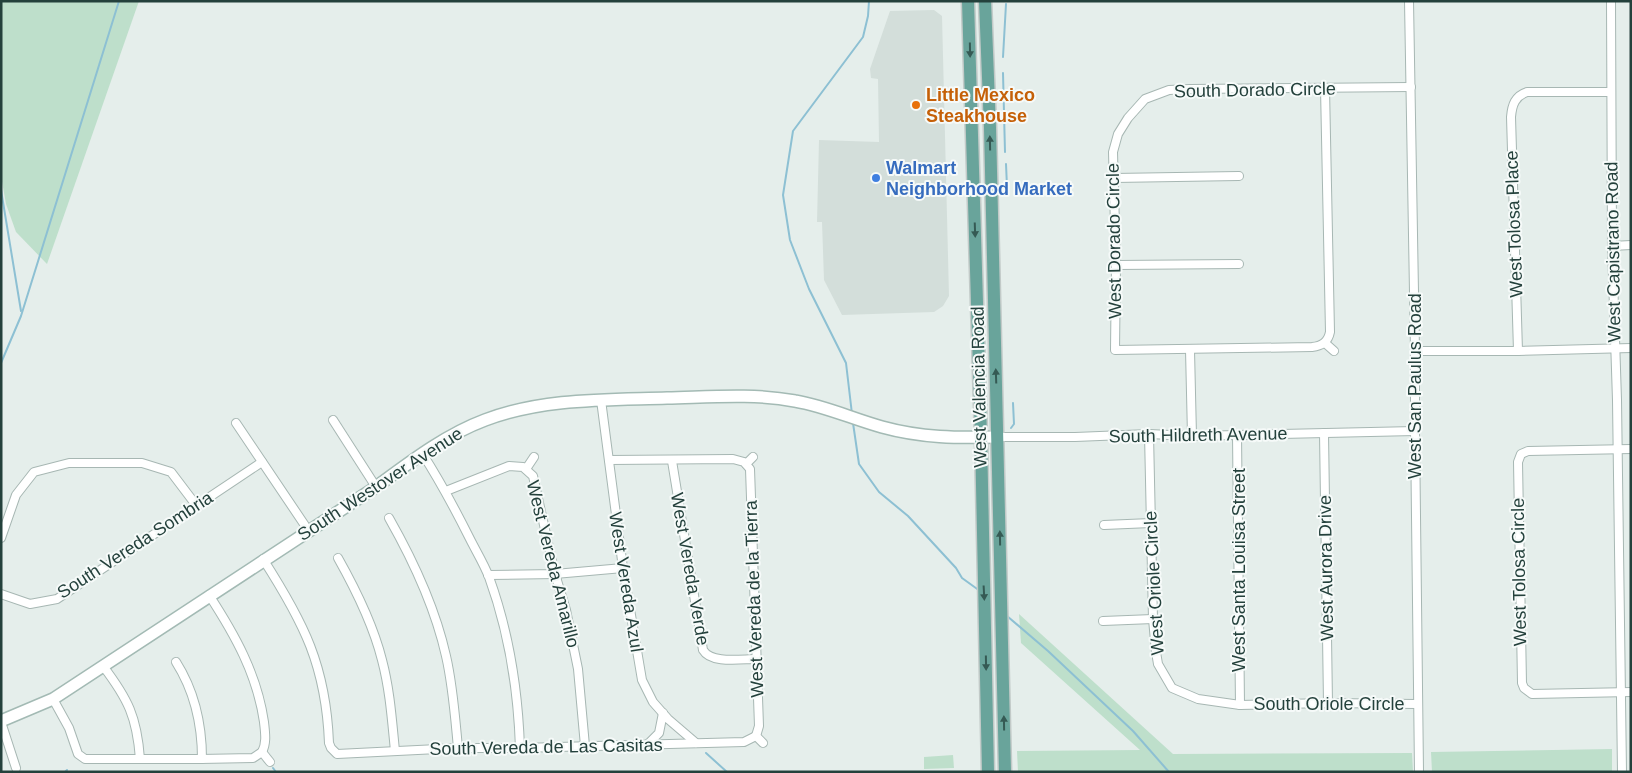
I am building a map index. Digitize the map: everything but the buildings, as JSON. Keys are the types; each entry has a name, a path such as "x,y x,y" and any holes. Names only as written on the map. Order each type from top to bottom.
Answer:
{"main road":[{"name":"West Valencia Road","path":"968,1 981,437 988,772"},
{"name":"West Valencia Road","path":"985,1 998,437 1005,772"},
{"path":"975,209 992,211"}],"street":[{"name":"West San Paulus Road","path":"1409,1 1419,772"},
{"name":"West Capistrano Road","path":"1611,1 1612,246 1616,349 1622,772"},
{"name":"South Dorado Circle","path":"1118,134 1128,118 1145,99 1169,90 1411,87"},
{"path":"1192,436 1190,350 1312,347 1325,343 1330,332 1324,88"},
{"name":"West Tolosa Place","path":"1518,352 1511,117 1513,105 1518,97 1527,92 1610,92"},
{"name":"West Dorado Circle","path":"1118,134 1113,152 1116,265 1115,350 1190,350"},
{"path":"1114,178 1239,176"},
{"path":"1612,246 1631,246"},
{"path":"1116,265 1238,264"},
{"path":"1325,343 1334,352"},
{"path":"1415,351 1518,352 1631,348"},
{"name":"South Westover Avenue","path":"1,721 53,699 263,559 376,487 422,453 463,430 522,409 560,402 761,396 798,401 871,424 918,435 942,438 981,437"},
{"name":"West Vereda Azul","path":"601,400 624,568 642,680 653,702 696,743"},
{"path":"333,420 376,487"},
{"path":"236,423 308,530"},
{"name":"South Hildreth Avenue","path":"981,437 1076,437 1149,434 1192,436 1415,431"},
{"name":"West Aurora Drive","path":"1324,433 1328,703"},
{"name":"West Oriole Circle","path":"1149,434 1153,619 1158,664 1172,688 1198,699 1240,705"},
{"name":"West Santa Louisa Street","path":"1238,435 1240,705"},
{"path":"1514,447 1522,454 1530,451 1631,450"},
{"path":"422,453 446,491 488,576 504,625 511,658 518,712 520,748"},
{"name":"West Tolosa Circle","path":"1522,454 1518,462 1521,680 1526,690"},
{"path":"526,469 534,457"},
{"path":"609,460 672,461 733,459 746,464 753,457"},
{"name":"West Vereda Verde","path":"672,461 703,650 705,654 713,659 756,659"},
{"name":"South Vereda Sombria","path":"1,594 30,604 57,599 262,462"},
{"path":"1,538 16,496 34,472 69,463 142,463 172,472 196,505"},
{"name":"West Vereda de la Tierra","path":"746,464 751,473 759,726 756,736"},
{"name":"West Vereda Amarillo","path":"446,491 509,466 518,466 526,469 533,476 555,574 566,610 578,669 585,746"},
{"path":"389,518 424,588 438,628 446,656 454,699 458,748"},
{"path":"1104,524 1151,523"},
{"path":"338,558 358,595 382,659 389,692 395,751"},
{"name":"South Vereda de Las Casitas","path":"263,559 290,601 312,648 325,694 329,743 334,752 340,754 458,748 744,742 756,736"},
{"path":"488,576 555,574 624,568"},
{"path":"53,699 69,728 75,748 80,756 85,758 253,758 262,752 265,743 265,731 262,706 252,671 231,629 209,595"},
{"path":"1103,621 1153,619"},
{"path":"176,662 184,676 196,708 200,726 202,759"},
{"path":"103,666 129,704 138,735 140,759"},
{"path":"1519,696 1526,690 1532,694 1631,692"},
{"name":"South Oriole Circle","path":"1240,705 1328,703 1417,704"},
{"path":"647,744 658,733 664,714"},
{"path":"1,721 16,768"},
{"path":"756,736 763,743"},
{"path":"262,752 270,762"},
{"path":"74,763 80,756"}],"shaded area":[{"path":"934,10 942,16 949,296 943,306 934,312 842,315 824,280 822,222 817,222 819,140 879,142 878,79 871,78 870,69 890,11"}],"green space":[{"path":"1,1 139,1 47,264 16,232 6,204 1,176"},
{"path":"1019,614 1173,754 1412,753 1413,772 1018,772 1017,751 1140,750 1021,643"},
{"path":"1612,749 1612,772 1432,772 1431,752"},
{"path":"953,755 954,768 924,769 924,757"}],"waterway":[{"path":"1,363 21,316 119,1"},
{"path":"852,414 846,363 809,289 790,240 783,195 793,131 863,37 869,1"},
{"path":"1003,57 1006,4"},
{"path":"1003,73 1005,152"},
{"path":"1005,192 1007,187 1006,164"},
{"path":"1,190 21,311"},
{"path":"1011,428 1014,424 1013,403"},
{"path":"853,423 859,464 879,492 908,516 956,568 962,578 980,591"},
{"path":"1007,616 1048,651 1133,731 1169,772"},
{"path":"706,753 727,772"},
{"path":"273,768 276,772"}],"place":[{"name":"Little Mexico Steakhouse","path":"916,105"},
{"name":"Walmart Neighborhood Market","path":"876,178"}]}
